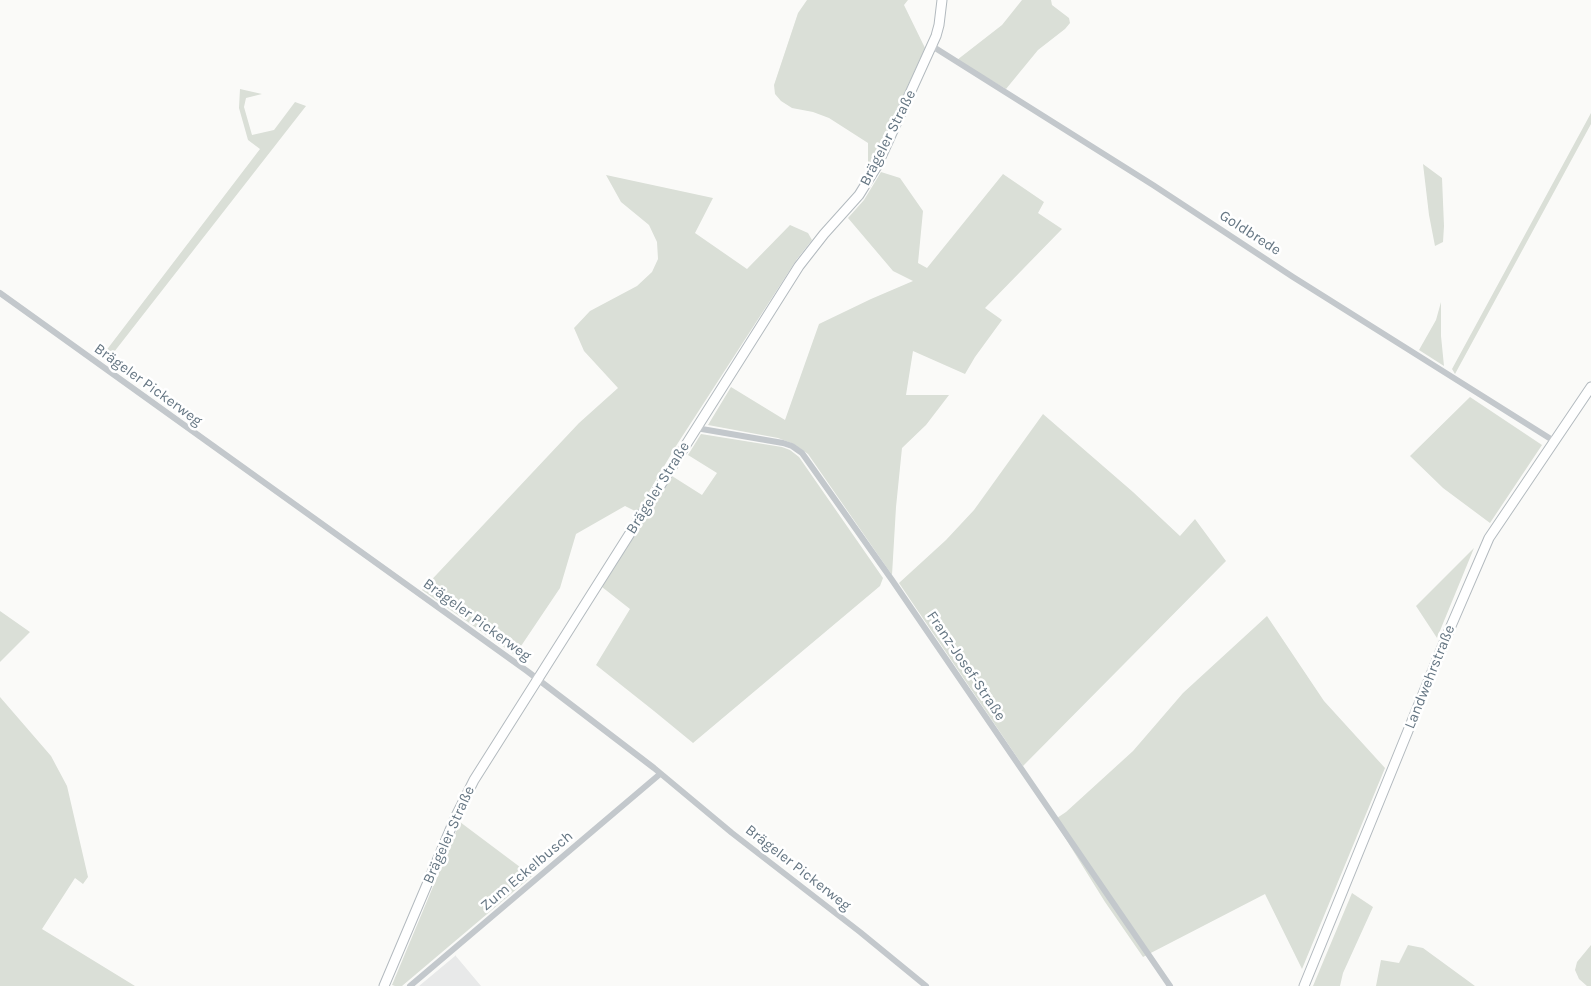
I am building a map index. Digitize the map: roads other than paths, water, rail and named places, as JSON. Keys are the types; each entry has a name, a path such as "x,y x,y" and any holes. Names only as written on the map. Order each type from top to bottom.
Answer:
{"street":[{"name":"Brägeler Straße","path":"384,986 464,798 484,764 799,266 824,234 859,195 869,180 932,46 939,25 942,0"},
{"name":"Goldbrede","path":"932,46 1138,175 1293,277 1554,441"},
{"name":"Brägeler Pickerweg","path":"0,293 537,679 660,774 926,986"},
{"name":"Landwehrstraße","path":"1304,986 1489,538 1591,387"},
{"name":"Franz-Josef-Straße","path":"696,428 783,443 802,452 1170,986"},
{"name":"Zum Eckelbusch","path":"410,986 660,774"}]}
